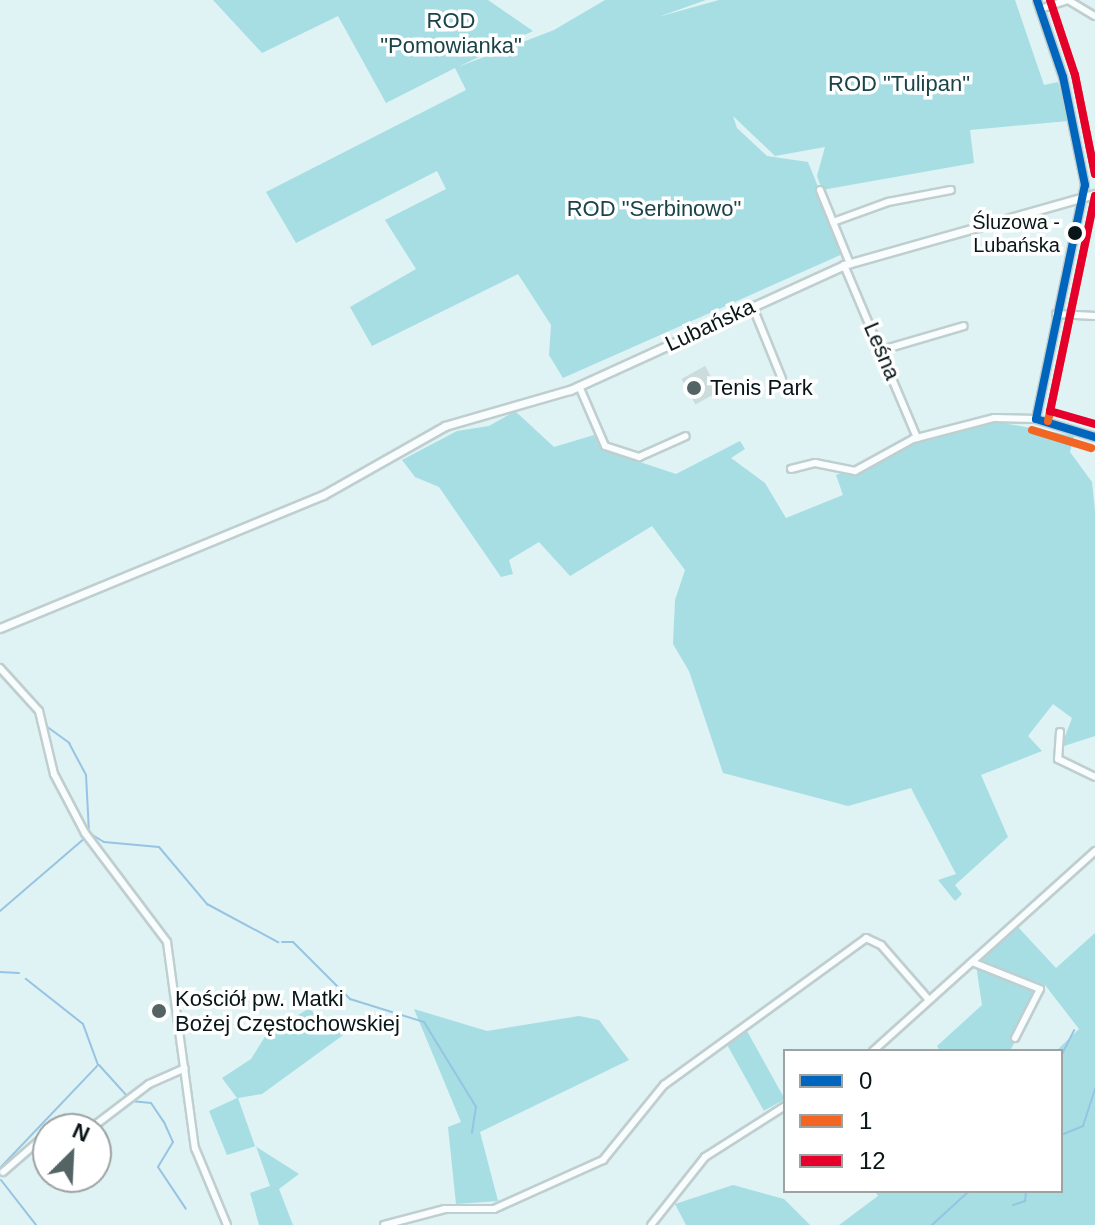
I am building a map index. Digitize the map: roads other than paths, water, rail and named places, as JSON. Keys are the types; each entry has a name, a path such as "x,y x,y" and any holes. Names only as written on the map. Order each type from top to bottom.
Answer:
{"street":[{"path":"1036,419 1083,199 1070,110 1037,0"},
{"path":"1040,9 1068,0 1095,16"},
{"path":"820,190 847,264"},
{"path":"833,222 888,202 951,190"},
{"name":"Lubańska","path":"0,628 323,495 445,426 570,390 847,264 941,233 1095,194"},
{"name":"Leśna","path":"847,264 917,438"},
{"path":"752,305 782,379"},
{"path":"1056,314 1095,316"},
{"path":"882,350 964,326"},
{"path":"579,386 605,446 639,457 686,436"},
{"path":"791,469 815,463 855,471 917,438 994,418 1036,419 1095,437"},
{"path":"0,668 39,711 54,774 85,833 167,942 195,1148 227,1225"},
{"path":"1060,732 1058,759 1095,777"},
{"path":"875,1049 1095,851"},
{"path":"384,1225 445,1209 494,1209 603,1160 664,1085 866,938 881,945 929,1000"},
{"path":"972,962 1040,989 1015,1038"},
{"path":"111,1113 149,1084 185,1068"},
{"path":"651,1225 705,1157 783,1107"},
{"path":"3,1172 32,1147"}],"waterway":[{"path":"46,726 69,743 86,775 89,833 104,842 159,847 207,904 278,942"},
{"path":"0,911 85,838"},
{"path":"282,942 293,942 350,999 424,1022 476,1107 472,1133"},
{"path":"0,972 19,973"},
{"path":"0,1168 98,1065 83,1024 26,979"},
{"path":"1063,1052 1074,1030"},
{"path":"99,1065 127,1096"},
{"path":"1063,1134 1083,1126 1095,1089"},
{"path":"131,1101 151,1103 164,1122 173,1142 158,1167 186,1209"},
{"path":"1,1180 36,1225"},
{"path":"932,1225 967,1193"},
{"path":"1013,1205 1025,1201 1026,1193"}],"place":[{"name":"Śluzowa - Lubańska","path":"1075,233"},
{"name":"Tenis Park","path":"694,388"},
{"name":"Kościół pw. Matki Bożej Częstochowskiej","path":"159,1011"}],"park label":[{"name":"ROD \"Pomowianka\"","path":"451,32"},
{"name":"ROD \"Tulipan\"","path":"899,84"},
{"name":"ROD \"Serbinowo\"","path":"654,209"}]}
